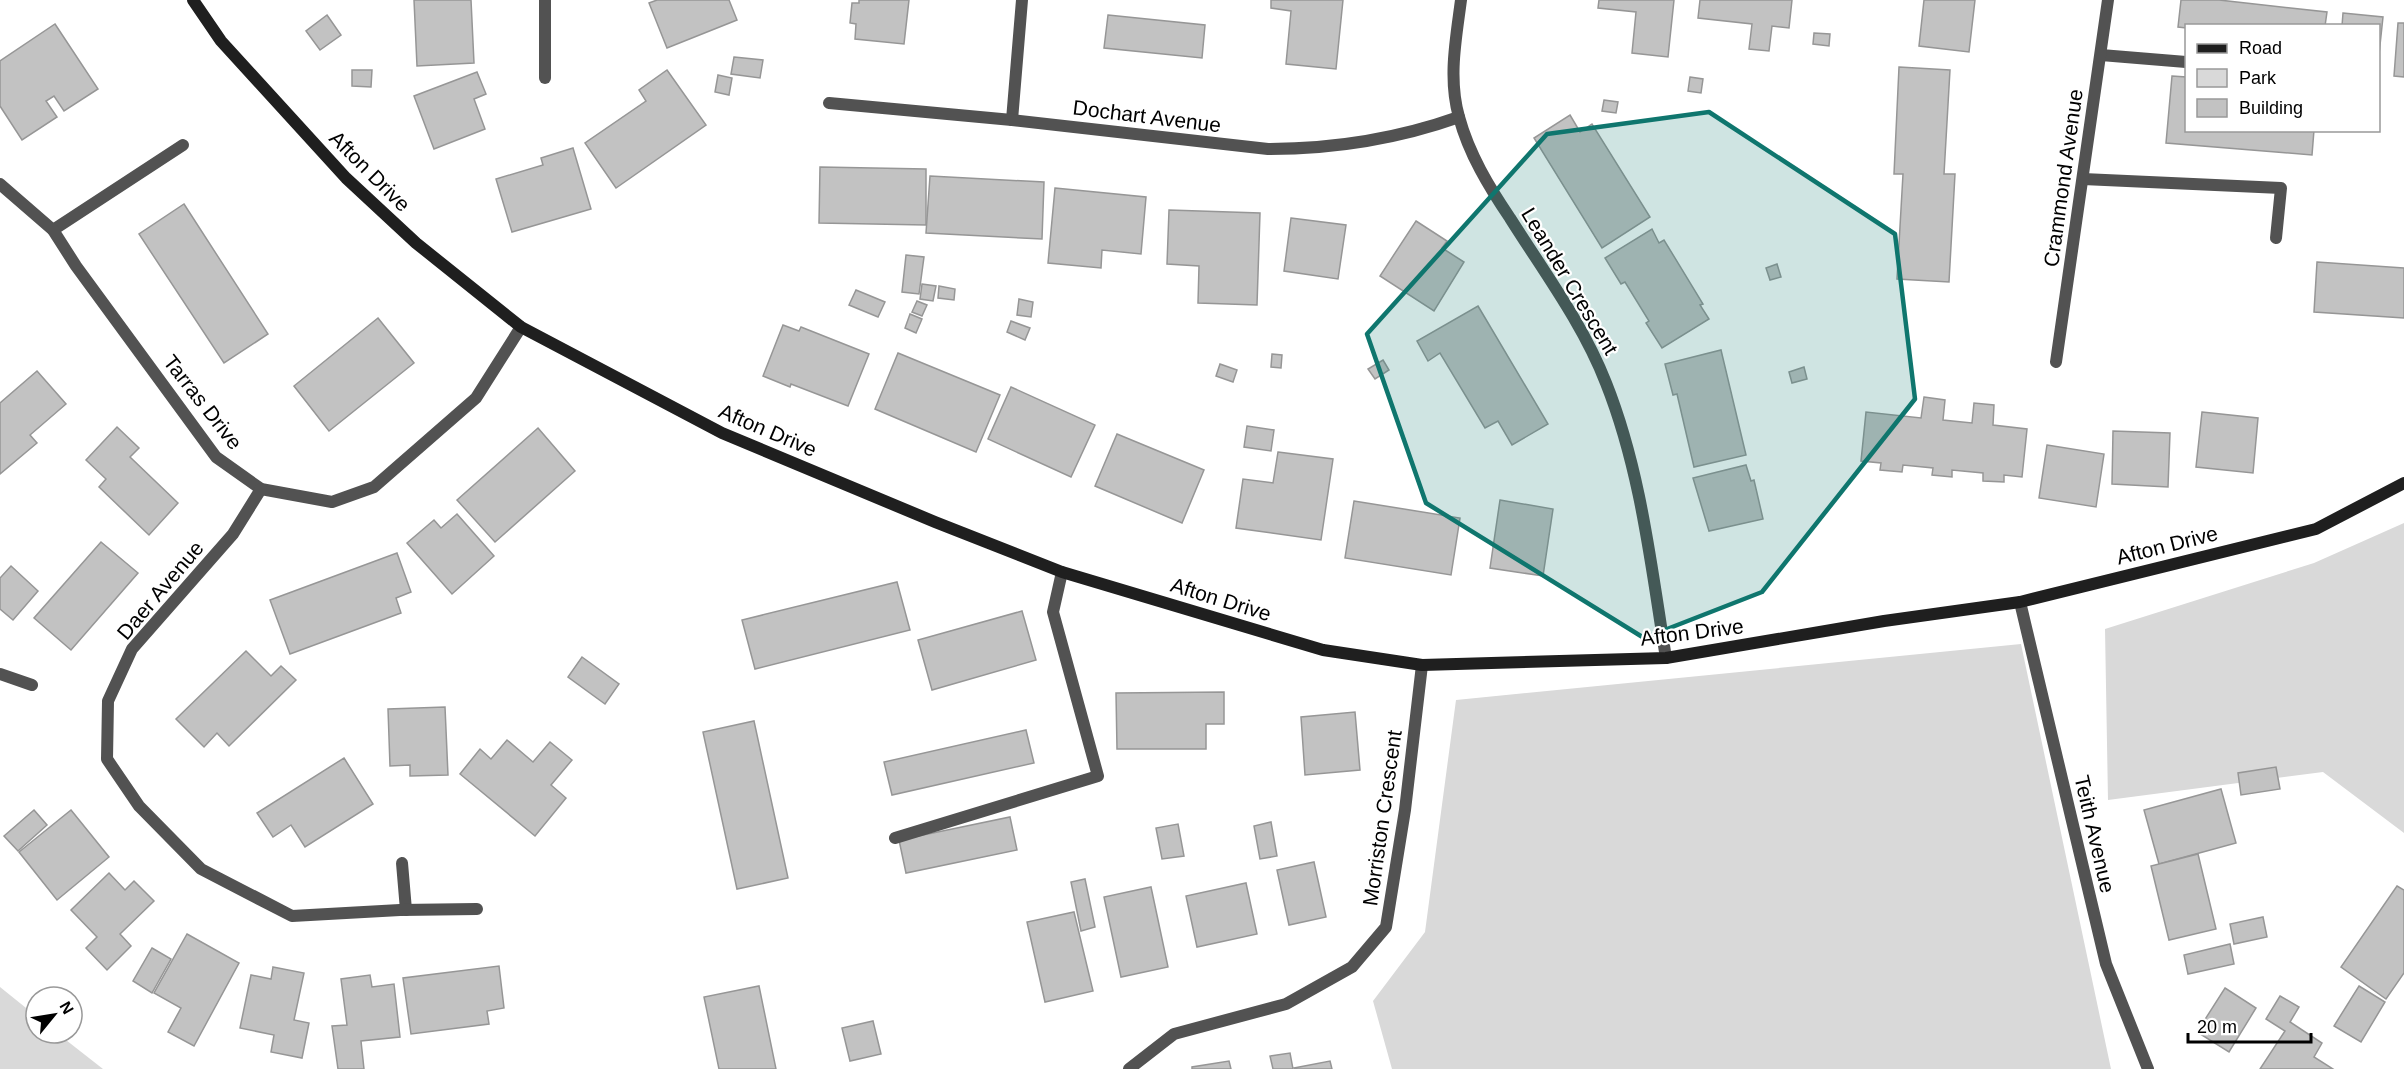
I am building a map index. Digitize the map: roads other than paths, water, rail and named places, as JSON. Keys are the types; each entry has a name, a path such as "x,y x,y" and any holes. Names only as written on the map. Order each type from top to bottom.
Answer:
{"street":[{"name":"Afton Drive","path":"193,0 220,41 346,178 416,243 521,327 722,433 1062,572 1323,650 1422,665 1666,658 1884,621 2020,602 2316,528 2404,483"},
{"path":"545,0 545,78"},
{"path":"1012,120 1022,0"},
{"name":"Leander Crescent","path":"1461,0 1452,66 1459,117 1480,172 1582,330 1606,381 1630,455 1666,658"},
{"name":"Crammond Avenue","path":"2056,362 2108,0"},
{"path":"2101,55 2185,62"},
{"name":"Dochart Avenue","path":"829,103 1012,120 1268,149 1309,149 1382,139 1428,128 1459,117"},
{"path":"53,230 183,145"},
{"path":"2083,179 2281,188 2276,238"},
{"name":"Tarras Drive","path":"0,184 53,230 76,266 216,457 261,489 332,502 374,487 476,398 521,327"},
{"name":"Daer Avenue","path":"261,489 233,534 132,650 108,701 107,759 139,806 201,869 292,916 477,909"},
{"path":"895,838 1098,776 1053,612 1062,572"},
{"name":"Teith Avenue","path":"2020,602 2106,964 2148,1069"},
{"name":"Morriston Crescent","path":"1129,1069 1174,1034 1286,1004 1352,966 1386,927 1405,810 1422,665"},
{"path":"0,674 32,685"},
{"path":"402,863 406,910"}]}
